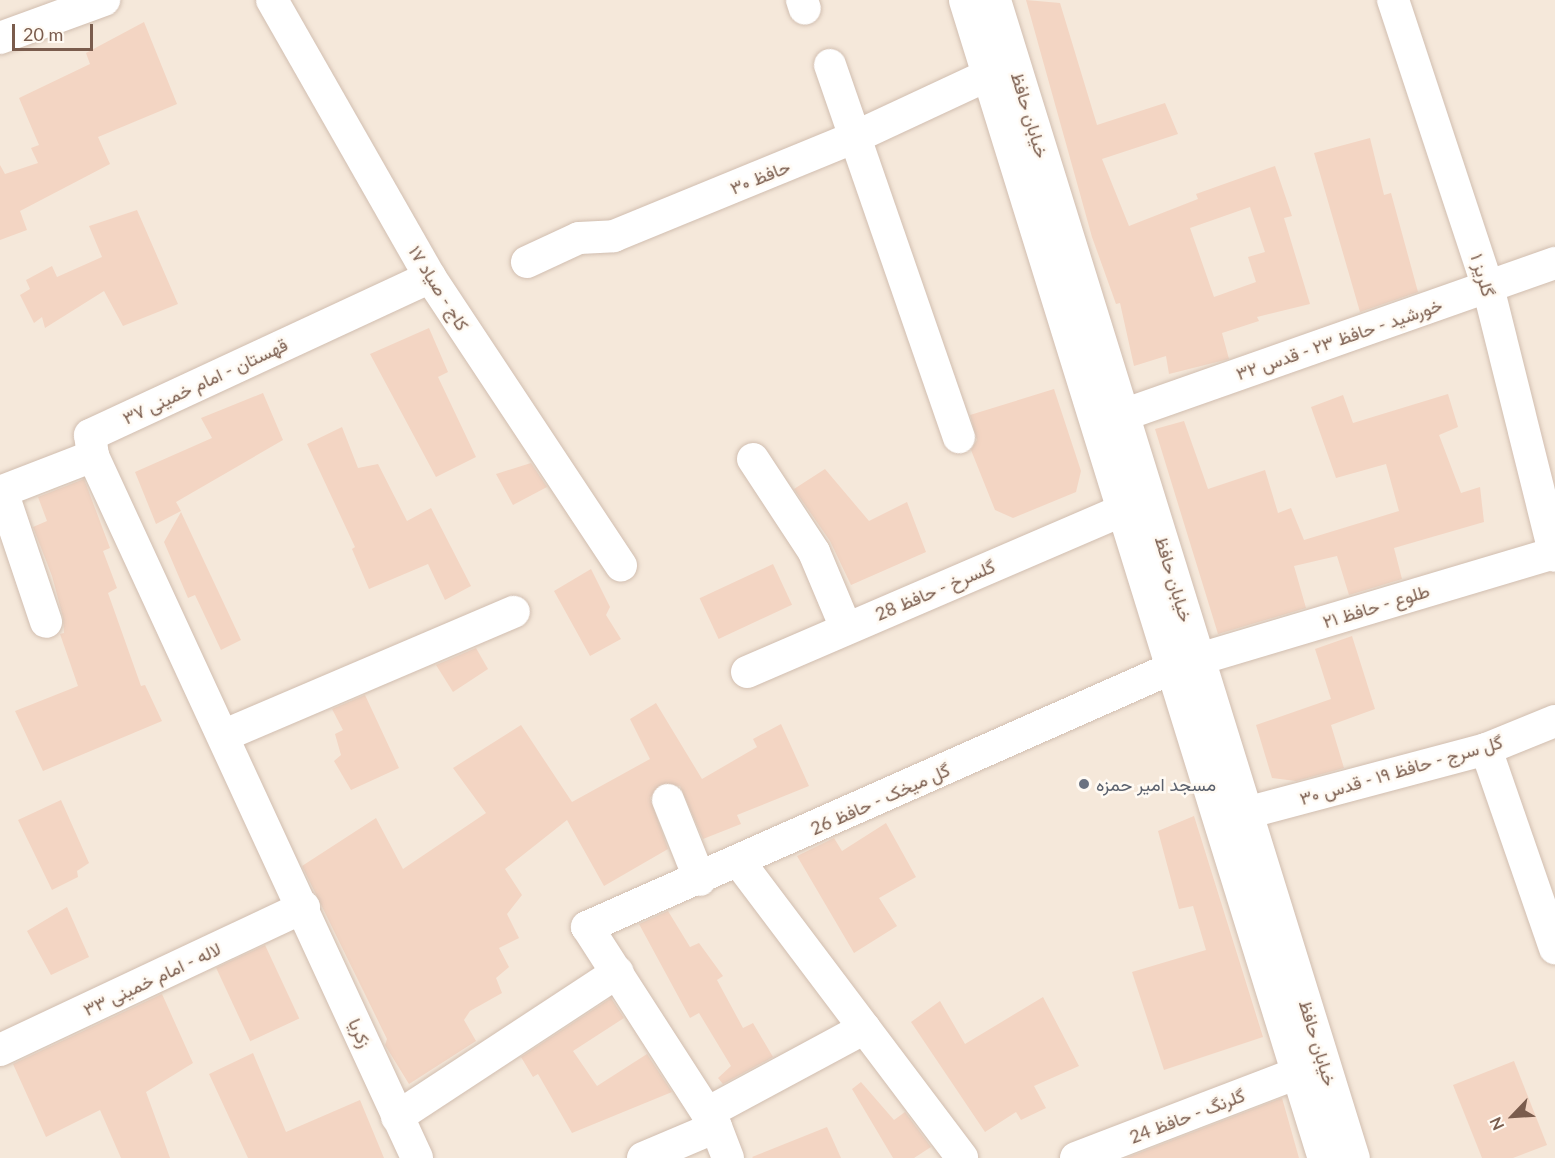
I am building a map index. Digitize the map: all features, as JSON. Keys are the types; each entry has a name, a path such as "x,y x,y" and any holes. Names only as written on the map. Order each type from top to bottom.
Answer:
{"main road":[{"name":"خیابان حافظ","path":"965,0 1123,510 1246,813 1353,1158"},
{"name":"خیابان حافظ","path":"994,0 1123,415 1185,664 1297,1073 1324,1158"}],"street":[{"path":"0,38 104,0"},
{"name":"کاج - صیاد ۱۷","path":"272,0 430,277 621,566"},
{"name":"گلریز ۱","path":"1393,0 1488,287 1555,554"},
{"path":"830,65 853,138 959,437"},
{"name":"حافظ ۳۰","path":"527,262 579,238 614,236 853,138 988,75"},
{"name":"خورشید - حافظ ۲۳ - قدس ۳۲","path":"1123,415 1555,263"},
{"name":"قهستان - امام خمینی ۳۷","path":"93,456 90,435 430,277"},
{"path":"46,622 1,491 93,456"},
{"name":"زکریا","path":"93,456 225,735 417,1158"},
{"path":"753,459 814,552 846,628"},
{"name":"گلسرخ - حافظ 28","path":"747,672 1123,510"},
{"name":"طلوع - حافظ ۲۱","path":"1185,664 1555,554"},
{"path":"225,735 514,612"},
{"name":"گل میخک - حافظ 26","path":"618,972 587,927 740,863 1185,664"},
{"name":"گل سرج - حافظ ۱۹ - قدس ۳۰","path":"1246,813 1486,749 1555,721"},
{"path":"1486,749 1555,948"},
{"path":"668,800 700,879"},
{"path":"740,863 962,1158"},
{"name":"لاله - امام خمینی ۳۳","path":"0,1050 304,907"},
{"path":"397,1117 618,972 711,1120 728,1158"},
{"path":"643,1158 865,1028"},
{"name":"گلرنگ - حافظ 24","path":"1076,1158 1297,1073"}],"shaded area":[{"path":"0,0 1555,0 1555,1158 0,1158"}],"building":[{"path":"1026,0 1060,3 1097,125 1165,103 1178,134 1102,159 1129,226 1198,199 1196,194 1275,166 1292,216 1284,218 1310,304 1257,317 1259,321 1222,333 1229,359 1169,374 1166,356 1134,366 1120,303 1116,304 1092,237","holes":["1250,207 1265,252 1248,257 1256,282 1214,297 1190,228"]},
{"path":"144,22 177,104 98,137 110,164 20,211 27,230 0,240 0,165 5,174 38,163 31,148 39,145 19,98 90,64 86,53"},
{"path":"1370,138 1384,195 1391,193 1418,292 1360,312 1314,153"},
{"path":"137,210 178,304 123,326 104,291 45,328 42,317 34,323 20,295 30,289 26,280 52,266 57,277 102,257 89,226"},
{"path":"429,328 448,372 438,377 476,457 436,477 370,354"},
{"path":"1054,389 1081,471 1076,492 1013,518 995,510 971,450 977,440 970,415"},
{"path":"263,393 283,440 176,502 181,511 156,524 135,472 212,438 201,418"},
{"path":"1448,394 1458,427 1439,435 1461,493 1480,487 1484,522 1394,548 1402,579 1349,595 1337,556 1294,566 1306,608 1218,634 1155,429 1184,421 1208,489 1265,470 1278,513 1291,508 1304,540 1399,511 1386,464 1336,478 1311,407 1343,395 1353,423"},
{"path":"342,427 358,468 378,464 407,521 431,508 471,586 445,600 428,564 369,589 352,549 355,547 307,444"},
{"path":"531,463 547,487 513,505 496,474"},
{"path":"825,469 869,521 907,502 926,552 851,585 830,541 794,489"},
{"path":"84,479 110,548 103,551 117,588 108,593 141,686 145,685 162,721 43,771 15,711 78,686 60,634 64,633 63,617 52,576 33,527 47,521 38,497"},
{"path":"181,512 241,640 221,650 195,595 188,598 164,542"},
{"path":"773,564 792,605 719,639 700,598"},
{"path":"591,569 610,607 606,615 621,639 590,656 554,591"},
{"path":"1352,636 1375,709 1331,725 1344,768 1296,781 1272,778 1256,725 1331,699 1315,649"},
{"path":"476,648 488,669 453,692 436,665"},
{"path":"365,695 399,768 351,790 334,761 341,755 335,734 343,730 332,709"},
{"path":"656,703 702,779 757,747 753,739 781,724 809,786 737,815 741,824 703,839 680,786 661,784 650,798 668,849 604,886 567,820 505,869 522,895 507,914 519,938 499,948 509,967 496,978 502,993 470,1011 464,1020 476,1041 409,1084 385,1045 387,1039 302,866 376,818 403,869 486,813 453,768 521,725 572,802 650,759 630,719"},
{"path":"61,800 89,863 77,871 78,877 52,890 18,820"},
{"path":"1194,816 1263,1037 1164,1070 1132,972 1206,950 1193,906 1179,909 1158,831"},
{"path":"886,823 916,877 879,898 897,926 854,953 797,856 834,838 842,851"},
{"path":"67,907 89,957 51,975 27,931"},
{"path":"668,911 690,947 699,943 723,976 717,980 743,1028 753,1023 773,1057 723,1084 718,1078 731,1066 699,1013 690,1018 639,924"},
{"path":"265,945 299,1018 250,1041 216,968"},
{"path":"162,994 193,1063 146,1092 170,1158 121,1158 100,1110 46,1137 13,1064"},
{"path":"1043,997 1079,1066 1034,1086 1046,1108 1021,1120 1016,1112 985,1132 911,1022 940,1001 965,1044"},
{"path":"611,998 624,1018 573,1051 597,1086 647,1054 672,1092 572,1133 538,1074 533,1077 521,1057"},
{"path":"253,1053 286,1132 360,1100 384,1158 248,1158 209,1074"},
{"path":"1514,1061 1547,1145 1513,1158 1482,1158 1453,1085"},
{"path":"861,1082 894,1120 905,1112 931,1147 914,1158 893,1158 852,1089"},
{"path":"1282,1098 1299,1158 1126,1158"},
{"path":"827,1127 841,1158 752,1157"}],"place":[{"name":"مسجد امیر حمزه","path":"1084,784"}]}
